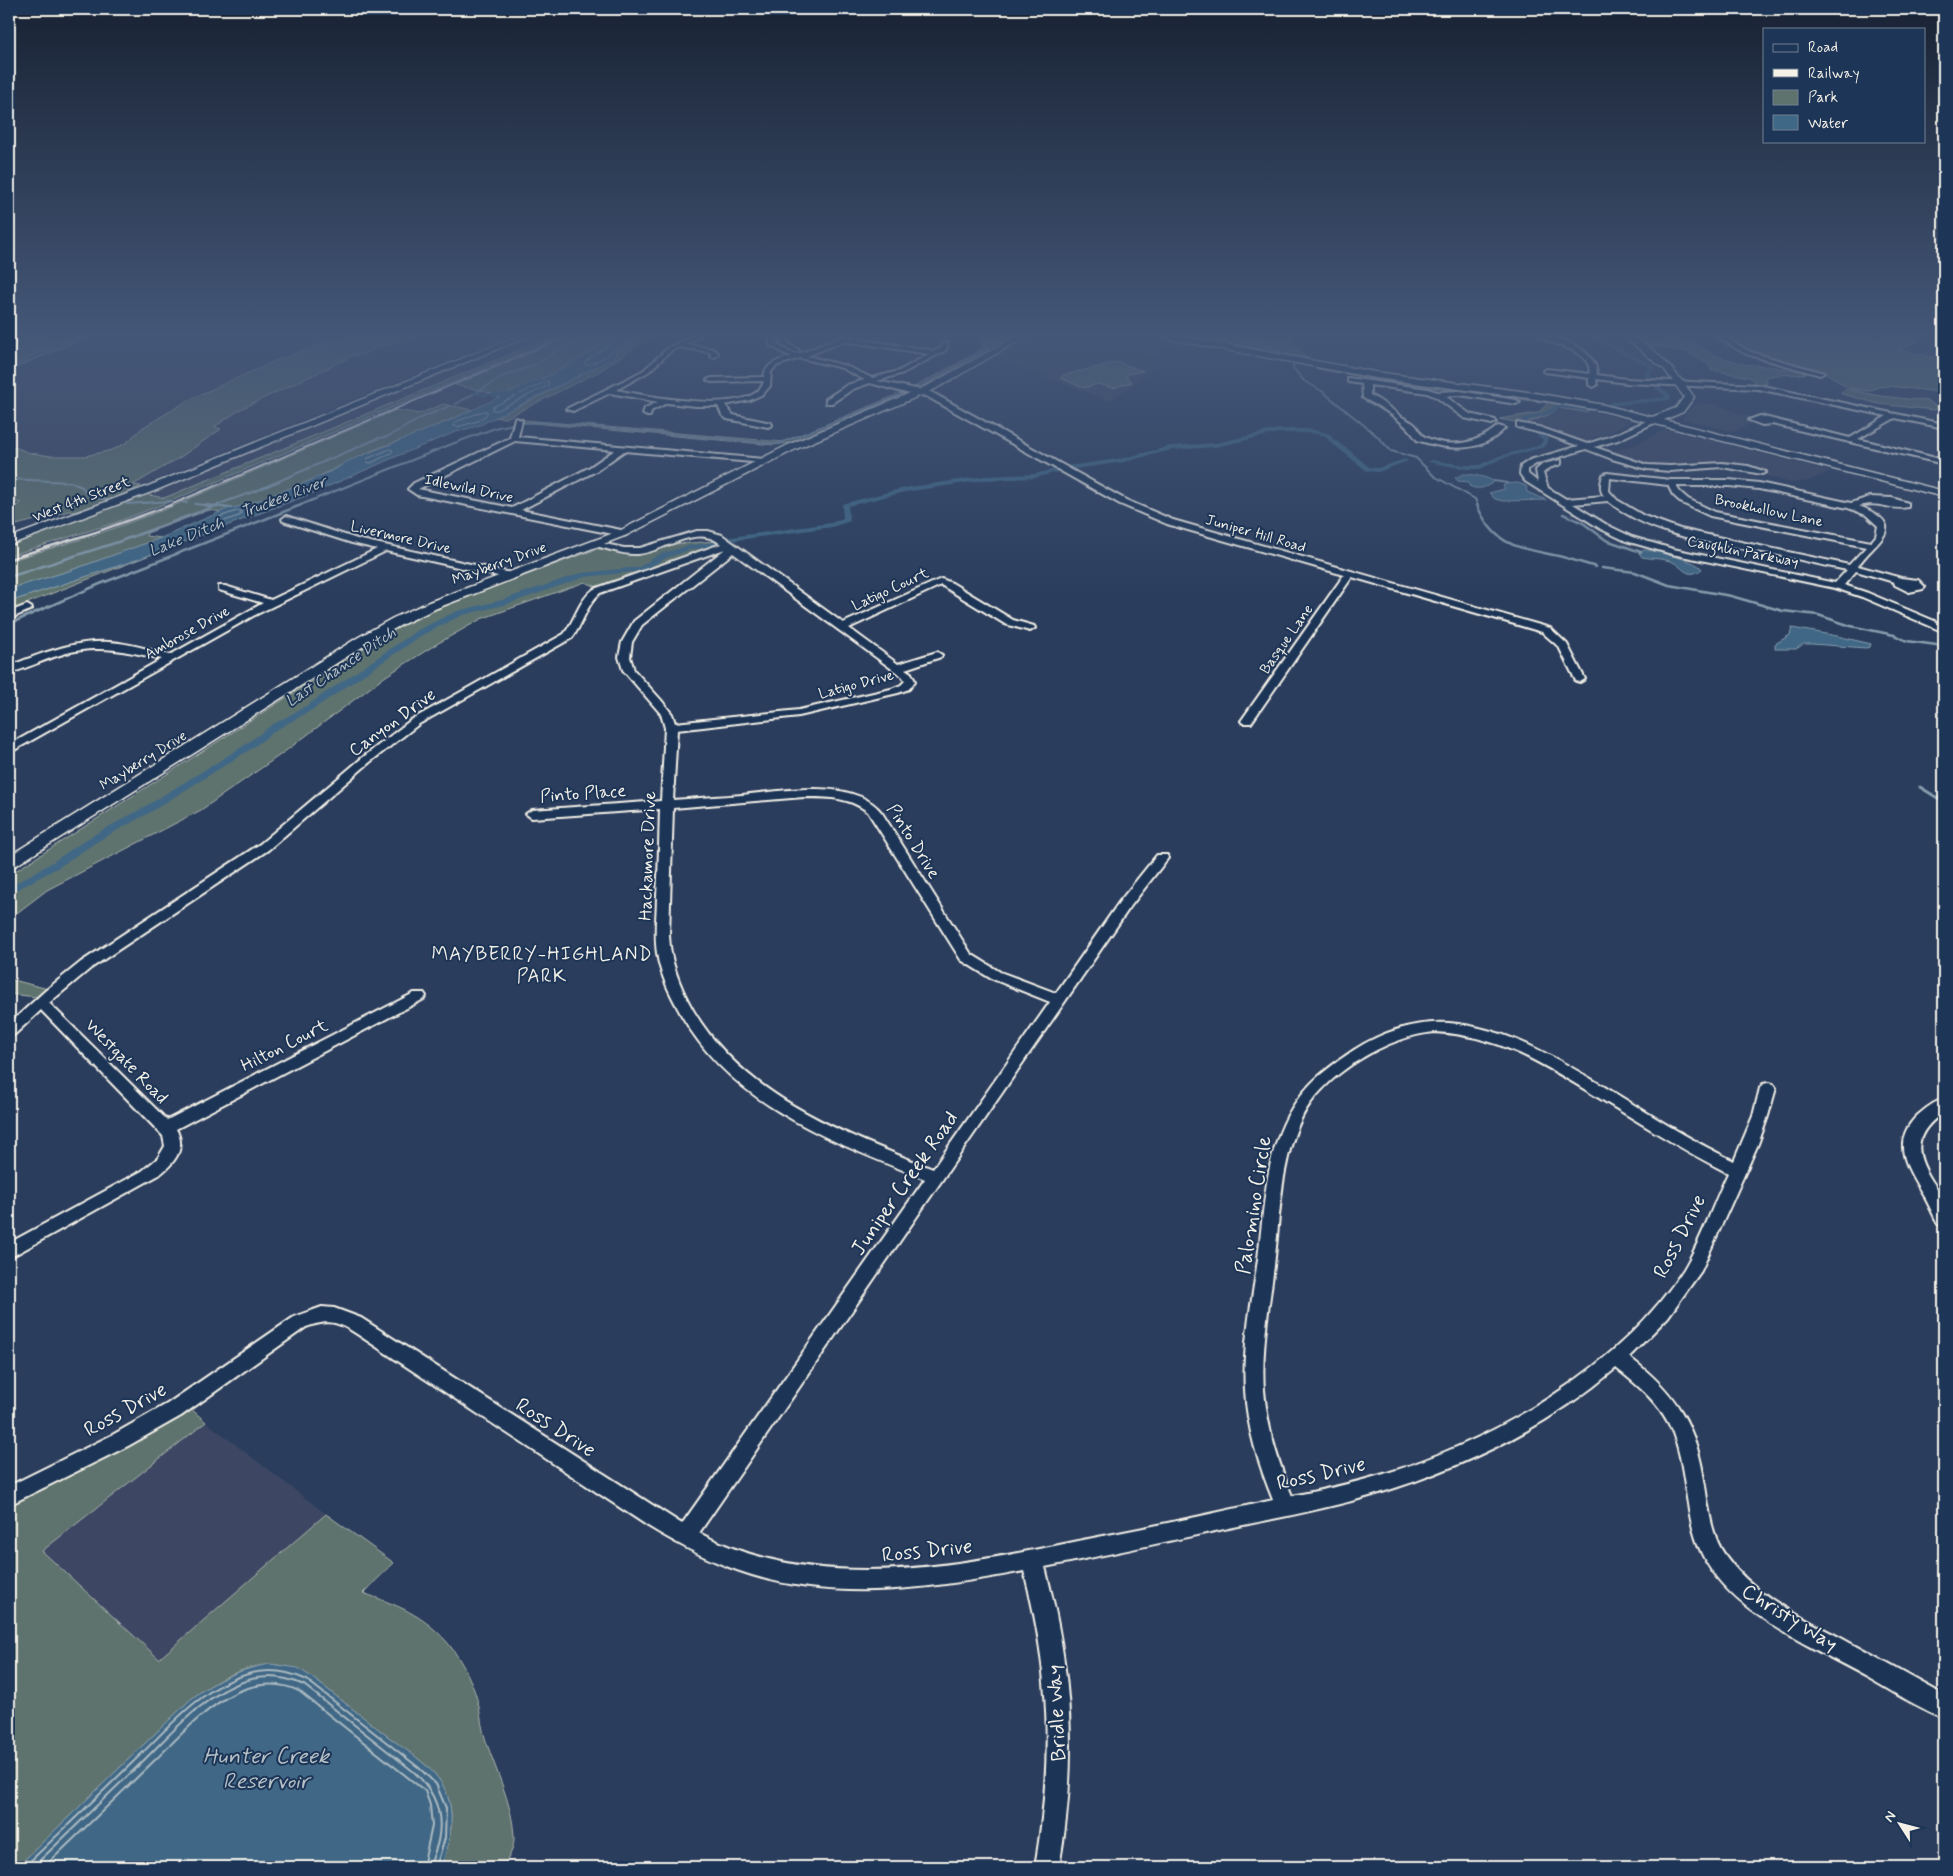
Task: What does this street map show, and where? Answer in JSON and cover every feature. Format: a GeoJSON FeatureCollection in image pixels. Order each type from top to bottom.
{"type":"FeatureCollection","features":[{"type":"Feature","properties":{"kind":"main road","name":"West 4th Street"},"geometry":{"type":"LineString","coordinates":[[9,542],[150,489],[310,424]]}},
{"type":"Feature","properties":{"kind":"main road","name":"Mayberry Drive"},"geometry":{"type":"LineString","coordinates":[[9,863],[379,631],[433,605],[599,544],[764,461],[849,424]]}},
{"type":"Feature","properties":{"kind":"main road"},"geometry":{"type":"LineString","coordinates":[[1673,424],[1944,493]]}},
{"type":"Feature","properties":{"kind":"street"},"geometry":{"type":"LineString","coordinates":[[517,424],[514,438],[764,461]]}},
{"type":"Feature","properties":{"kind":"street"},"geometry":{"type":"LineString","coordinates":[[762,424],[768,425]]}},
{"type":"Feature","properties":{"kind":"street","name":"Juniper Hill Road"},"geometry":{"type":"LineString","coordinates":[[981,424],[1123,502],[1145,512],[1200,532],[1546,630],[1564,645],[1580,679]]}},
{"type":"Feature","properties":{"kind":"street"},"geometry":{"type":"LineString","coordinates":[[1408,424],[1426,441],[1450,446],[1463,446],[1491,438],[1501,428]]}},
{"type":"Feature","properties":{"kind":"street"},"geometry":{"type":"LineString","coordinates":[[1492,424],[1501,428],[1520,425]]}},
{"type":"Feature","properties":{"kind":"street"},"geometry":{"type":"LineString","coordinates":[[1516,424],[1543,430],[1636,464],[1654,468],[1675,469],[1720,465],[1762,472]]}},
{"type":"Feature","properties":{"kind":"street","name":"Caughlin Parkway"},"geometry":{"type":"LineString","coordinates":[[1644,424],[1615,438],[1538,460],[1526,466],[1523,471],[1525,477],[1610,530],[1646,544],[1837,586],[1865,595],[1944,629]]}},
{"type":"Feature","properties":{"kind":"street"},"geometry":{"type":"LineString","coordinates":[[1640,436],[1659,424]]}},
{"type":"Feature","properties":{"kind":"street"},"geometry":{"type":"LineString","coordinates":[[1777,424],[1944,462]]}},
{"type":"Feature","properties":{"kind":"street"},"geometry":{"type":"LineString","coordinates":[[1852,440],[1879,424]]}},
{"type":"Feature","properties":{"kind":"street"},"geometry":{"type":"LineString","coordinates":[[1931,424],[1944,426]]}},
{"type":"Feature","properties":{"kind":"street","name":"Idlewild Drive"},"geometry":{"type":"LineString","coordinates":[[514,438],[417,484],[412,489],[417,492],[623,533]]}},
{"type":"Feature","properties":{"kind":"street"},"geometry":{"type":"LineString","coordinates":[[1544,488],[1538,474],[1543,468],[1629,442]]}},
{"type":"Feature","properties":{"kind":"street"},"geometry":{"type":"LineString","coordinates":[[514,511],[593,469],[623,448]]}},
{"type":"Feature","properties":{"kind":"street"},"geometry":{"type":"LineString","coordinates":[[1837,586],[1850,574],[1853,568],[1856,561],[1882,532],[1882,525],[1869,513],[1852,506],[1748,484],[1671,483],[1606,475],[1605,489],[1610,498],[1640,518],[1671,531],[1853,568],[1900,581]]}},
{"type":"Feature","properties":{"kind":"street","name":"Brookhollow Lane"},"geometry":{"type":"LineString","coordinates":[[1671,483],[1676,493],[1685,501],[1713,514],[1872,545]]}},
{"type":"Feature","properties":{"kind":"street"},"geometry":{"type":"LineString","coordinates":[[1566,502],[1610,498]]}},
{"type":"Feature","properties":{"kind":"street"},"geometry":{"type":"LineString","coordinates":[[1852,506],[1870,500],[1887,502]]}},
{"type":"Feature","properties":{"kind":"street","name":"Livermore Drive"},"geometry":{"type":"LineString","coordinates":[[286,518],[340,537],[511,576]]}},
{"type":"Feature","properties":{"kind":"street"},"geometry":{"type":"LineString","coordinates":[[599,544],[627,551],[638,551],[681,537],[699,534],[713,535],[728,545],[730,551],[638,623],[628,642],[626,657],[630,673],[638,685],[662,708],[671,727]]}},
{"type":"Feature","properties":{"kind":"street","name":"Latigo Drive"},"geometry":{"type":"LineString","coordinates":[[671,727],[776,717],[823,709],[894,691],[908,684],[909,678],[728,545]]}},
{"type":"Feature","properties":{"kind":"street","name":"Canyon Drive"},"geometry":{"type":"LineString","coordinates":[[9,1032],[65,981],[104,953],[236,868],[264,847],[366,760],[415,722],[568,636],[576,624],[582,606],[592,593],[607,586],[728,545]]}},
{"type":"Feature","properties":{"kind":"street","name":"Ambrose Drive"},"geometry":{"type":"LineString","coordinates":[[9,750],[272,603],[385,548]]}},
{"type":"Feature","properties":{"kind":"street","name":"Basque Lane"},"geometry":{"type":"LineString","coordinates":[[1247,721],[1350,574]]}},
{"type":"Feature","properties":{"kind":"street","name":"Latigo Court"},"geometry":{"type":"LineString","coordinates":[[841,628],[942,582],[949,584],[1009,622],[1030,628]]}},
{"type":"Feature","properties":{"kind":"street"},"geometry":{"type":"LineString","coordinates":[[222,588],[272,603]]}},
{"type":"Feature","properties":{"kind":"street"},"geometry":{"type":"LineString","coordinates":[[9,616],[27,608]]}},
{"type":"Feature","properties":{"kind":"street"},"geometry":{"type":"LineString","coordinates":[[9,670],[63,651],[92,645],[119,646],[171,658]]}},
{"type":"Feature","properties":{"kind":"street"},"geometry":{"type":"LineString","coordinates":[[896,668],[937,655]]}},
{"type":"Feature","properties":{"kind":"street","name":"Hackamore Drive"},"geometry":{"type":"LineString","coordinates":[[671,727],[664,857],[663,947],[674,986],[696,1027],[733,1072],[751,1087],[776,1103],[866,1149],[936,1177]]}},
{"type":"Feature","properties":{"kind":"street","name":"Pinto Drive"},"geometry":{"type":"LineString","coordinates":[[667,805],[810,794],[846,796],[863,802],[876,813],[946,928],[966,957],[995,975],[1059,1000]]}},
{"type":"Feature","properties":{"kind":"street","name":"Pinto Place"},"geometry":{"type":"LineString","coordinates":[[532,814],[667,805]]}},
{"type":"Feature","properties":{"kind":"street","name":"Juniper Creek Road"},"geometry":{"type":"LineString","coordinates":[[685,1536],[1125,904],[1162,858]]}},
{"type":"Feature","properties":{"kind":"street","name":"Hilton Court"},"geometry":{"type":"LineString","coordinates":[[165,1128],[420,996]]}},
{"type":"Feature","properties":{"kind":"street","name":"Westgate Road"},"geometry":{"type":"LineString","coordinates":[[9,1250],[135,1183],[158,1167],[172,1153],[173,1138],[165,1128],[46,1007],[39,1004]]}},
{"type":"Feature","properties":{"kind":"street","name":"Palomino Circle"},"geometry":{"type":"LineString","coordinates":[[1286,1506],[1266,1457],[1258,1423],[1254,1390],[1257,1338],[1277,1177],[1284,1140],[1294,1117],[1316,1089],[1349,1061],[1378,1042],[1409,1030],[1448,1028],[1494,1035],[1531,1050],[1686,1144],[1737,1170]]}},
{"type":"Feature","properties":{"kind":"street","name":"Ross Drive"},"geometry":{"type":"LineString","coordinates":[[9,1496],[128,1436],[174,1410],[300,1322],[322,1314],[345,1318],[372,1334],[600,1484],[685,1536],[745,1563],[777,1572],[847,1580],[914,1578],[1032,1560],[1286,1506],[1384,1483],[1422,1470],[1464,1451],[1550,1406],[1583,1385],[1617,1359],[1666,1307],[1692,1271],[1763,1108],[1768,1088]]}},
{"type":"Feature","properties":{"kind":"street"},"geometry":{"type":"LineString","coordinates":[[1944,1104],[1917,1126],[1913,1134],[1910,1152],[1912,1162],[1935,1199],[1944,1219]]}},
{"type":"Feature","properties":{"kind":"street","name":"Christy Way"},"geometry":{"type":"LineString","coordinates":[[1617,1359],[1666,1400],[1676,1416],[1689,1448],[1702,1529],[1709,1547],[1728,1576],[1757,1601],[1776,1614],[1944,1707]]}},
{"type":"Feature","properties":{"kind":"street","name":"Bridle Way"},"geometry":{"type":"LineString","coordinates":[[1032,1560],[1053,1653],[1058,1698],[1060,1751],[1058,1793],[1047,1867]]}},
{"type":"Feature","properties":{"kind":"shaded area"},"geometry":{"type":"Polygon","coordinates":[[[9,424],[149,424],[126,443],[112,450],[85,456],[51,456],[30,453],[9,445],[9,424]]]}},
{"type":"Feature","properties":{"kind":"shaded area"},"geometry":{"type":"Polygon","coordinates":[[[218,424],[295,424],[141,486],[132,485],[158,471],[220,429],[213,427],[218,424]]]}},
{"type":"Feature","properties":{"kind":"shaded area"},"geometry":{"type":"Polygon","coordinates":[[[317,424],[343,424],[164,498],[144,494],[317,424]]]}},
{"type":"Feature","properties":{"kind":"shaded area"},"geometry":{"type":"Polygon","coordinates":[[[1525,424],[1627,424],[1611,432],[1580,442],[1525,424]]]}},
{"type":"Feature","properties":{"kind":"shaded area"},"geometry":{"type":"Polygon","coordinates":[[[1701,424],[1750,424],[1735,432],[1701,424]]]}},
{"type":"Feature","properties":{"kind":"shaded area"},"geometry":{"type":"Polygon","coordinates":[[[1664,430],[1830,471],[1808,481],[1791,483],[1760,474],[1763,470],[1740,465],[1705,462],[1661,466],[1640,462],[1612,451],[1634,445],[1664,430]]]}},
{"type":"Feature","properties":{"kind":"shaded area"},"geometry":{"type":"Polygon","coordinates":[[[206,1422],[326,1514],[159,1659],[42,1551],[206,1422]]]}},
{"type":"Feature","properties":{"kind":"green space"},"geometry":{"type":"Polygon","coordinates":[[[149,424],[219,424],[214,427],[221,429],[179,458],[133,485],[141,486],[110,500],[73,512],[69,511],[9,527],[9,510],[21,503],[9,501],[9,445],[30,453],[51,456],[85,456],[112,450],[126,443],[149,424]]]}},
{"type":"Feature","properties":{"kind":"green space"},"geometry":{"type":"Polygon","coordinates":[[[343,424],[354,424],[169,502],[114,523],[9,556],[9,544],[144,494],[164,498],[343,424]]]}},
{"type":"Feature","properties":{"kind":"green space"},"geometry":{"type":"Polygon","coordinates":[[[365,424],[441,424],[373,450],[307,482],[246,505],[221,512],[210,510],[203,512],[147,533],[146,536],[161,538],[69,571],[9,589],[9,561],[98,534],[166,509],[365,424]]]}},
{"type":"Feature","properties":{"kind":"green space"},"geometry":{"type":"Polygon","coordinates":[[[539,424],[566,424],[784,442],[828,424],[836,424],[789,443],[773,445],[539,424]]]}},
{"type":"Feature","properties":{"kind":"green space"},"geometry":{"type":"Polygon","coordinates":[[[206,533],[30,602],[9,614],[9,602],[139,559],[206,533]]]}},
{"type":"Feature","properties":{"kind":"green space"},"geometry":{"type":"Polygon","coordinates":[[[720,542],[719,545],[597,587],[585,582],[481,619],[386,676],[283,753],[201,810],[47,890],[9,919],[9,875],[389,632],[453,602],[597,549],[650,551],[675,544],[720,542]]]}},
{"type":"Feature","properties":{"kind":"green space"},"geometry":{"type":"Polygon","coordinates":[[[9,979],[48,989],[37,997],[9,994],[9,979]]]}},
{"type":"Feature","properties":{"kind":"green space"},"geometry":{"type":"Polygon","coordinates":[[[190,1408],[206,1422],[42,1551],[159,1659],[326,1514],[394,1563],[363,1593],[398,1606],[428,1624],[447,1642],[467,1673],[477,1698],[485,1737],[507,1799],[513,1823],[514,1844],[503,1867],[441,1867],[451,1830],[451,1811],[446,1792],[428,1767],[310,1676],[295,1669],[279,1665],[264,1665],[248,1668],[233,1674],[218,1681],[191,1699],[17,1867],[9,1867],[9,1506],[146,1434],[190,1408]]]}},
{"type":"Feature","properties":{"kind":"water","name":"Truckee River"},"geometry":{"type":"Polygon","coordinates":[[[443,424],[483,424],[453,433],[313,493],[139,559],[9,602],[9,589],[69,571],[161,538],[227,509],[246,505],[307,482],[336,469],[346,462],[443,424]]]}},
{"type":"Feature","properties":{"kind":"water"},"geometry":{"type":"Polygon","coordinates":[[[1463,474],[1484,477],[1494,482],[1482,488],[1476,488],[1469,486],[1469,482],[1458,481],[1455,478],[1463,474]]]}},
{"type":"Feature","properties":{"kind":"water"},"geometry":{"type":"Polygon","coordinates":[[[1518,483],[1526,486],[1527,492],[1546,500],[1503,501],[1495,499],[1489,493],[1505,489],[1503,486],[1505,484],[1518,483]]]}},
{"type":"Feature","properties":{"kind":"water"},"geometry":{"type":"Polygon","coordinates":[[[1644,550],[1685,559],[1702,569],[1697,572],[1688,573],[1670,561],[1642,557],[1639,553],[1644,550]]]}},
{"type":"Feature","properties":{"kind":"water"},"geometry":{"type":"Polygon","coordinates":[[[1792,628],[1871,644],[1870,647],[1866,648],[1804,644],[1796,649],[1775,649],[1775,644],[1790,635],[1792,628]]]}},
{"type":"Feature","properties":{"kind":"water","name":"Hunter Creek Reservoir"},"geometry":{"type":"Polygon","coordinates":[[[270,1664],[298,1668],[310,1676],[420,1760],[435,1775],[446,1792],[451,1811],[451,1830],[441,1867],[17,1867],[191,1699],[229,1676],[270,1664]]]}},
{"type":"Feature","properties":{"kind":"waterway","name":"Truckee River"},"geometry":{"type":"LineString","coordinates":[[214,506],[258,490],[379,438],[387,437],[411,424]]}},
{"type":"Feature","properties":{"kind":"waterway","name":"Lake Ditch"},"geometry":{"type":"LineString","coordinates":[[298,506],[452,444],[498,427],[514,424]]}},
{"type":"Feature","properties":{"kind":"waterway","name":"Lake Ditch"},"geometry":{"type":"LineString","coordinates":[[558,424],[778,444],[829,424]]}},
{"type":"Feature","properties":{"kind":"waterway"},"geometry":{"type":"LineString","coordinates":[[1362,424],[1391,451],[1416,458],[1434,476],[1475,499],[1478,506]]}},
{"type":"Feature","properties":{"kind":"waterway","name":"Last Chance Ditch"},"geometry":{"type":"LineString","coordinates":[[1068,468],[1124,460],[1171,448],[1216,445],[1278,431],[1311,431],[1328,435],[1331,440],[1367,469],[1378,470],[1405,461]]}},
{"type":"Feature","properties":{"kind":"waterway","name":"Last Chance Ditch"},"geometry":{"type":"LineString","coordinates":[[1431,462],[1465,467],[1480,467],[1501,457],[1543,446],[1546,440],[1535,431]]}},
{"type":"Feature","properties":{"kind":"waterway","name":"Last Chance Ditch"},"geometry":{"type":"LineString","coordinates":[[731,539],[832,525],[847,519],[844,505],[904,490],[985,478],[1035,476],[1059,470]]}},
{"type":"Feature","properties":{"kind":"waterway"},"geometry":{"type":"LineString","coordinates":[[9,479],[70,482],[82,487],[88,495],[109,501]]}},
{"type":"Feature","properties":{"kind":"waterway"},"geometry":{"type":"LineString","coordinates":[[1494,481],[1507,483]]}},
{"type":"Feature","properties":{"kind":"waterway"},"geometry":{"type":"LineString","coordinates":[[127,504],[172,501]]}},
{"type":"Feature","properties":{"kind":"waterway"},"geometry":{"type":"LineString","coordinates":[[182,502],[187,503]]}},
{"type":"Feature","properties":{"kind":"waterway"},"geometry":{"type":"LineString","coordinates":[[195,504],[214,506]]}},
{"type":"Feature","properties":{"kind":"waterway"},"geometry":{"type":"LineString","coordinates":[[204,505],[215,506]]}},
{"type":"Feature","properties":{"kind":"waterway","name":"Lake Ditch"},"geometry":{"type":"LineString","coordinates":[[9,624],[100,584],[301,505]]}},
{"type":"Feature","properties":{"kind":"waterway"},"geometry":{"type":"LineString","coordinates":[[1477,505],[1485,520],[1503,540],[1525,549],[1596,567]]}},
{"type":"Feature","properties":{"kind":"waterway"},"geometry":{"type":"LineString","coordinates":[[9,577],[118,542],[215,506]]}},
{"type":"Feature","properties":{"kind":"waterway"},"geometry":{"type":"LineString","coordinates":[[215,506],[231,508]]}},
{"type":"Feature","properties":{"kind":"waterway"},"geometry":{"type":"LineString","coordinates":[[1563,514],[1583,523],[1606,540],[1641,552]]}},
{"type":"Feature","properties":{"kind":"waterway","name":"Last Chance Ditch"},"geometry":{"type":"LineString","coordinates":[[9,891],[55,865],[94,839],[145,811],[248,747],[273,728],[309,708],[421,632],[445,620],[460,613],[505,602],[584,575],[642,569],[663,556],[688,548],[719,543]]}},
{"type":"Feature","properties":{"kind":"waterway"},"geometry":{"type":"LineString","coordinates":[[1602,568],[1635,572],[1669,585],[1731,596],[1783,611],[1818,615],[1851,626],[1894,635],[1907,641],[1944,646]]}},
{"type":"Feature","properties":{"kind":"waterway"},"geometry":{"type":"LineString","coordinates":[[1920,787],[1944,802]]}},
{"type":"Feature","properties":{"kind":"railway"},"geometry":{"type":"LineString","coordinates":[[168,506],[361,424]]}},
{"type":"Feature","properties":{"kind":"railway"},"geometry":{"type":"LineString","coordinates":[[9,559],[96,532],[171,505]]}},
{"type":"Feature","properties":{"kind":"district","name":"MAYBERRY-HIGHLAND PARK"},"geometry":{"type":"Point","coordinates":[542,964]}}]}
